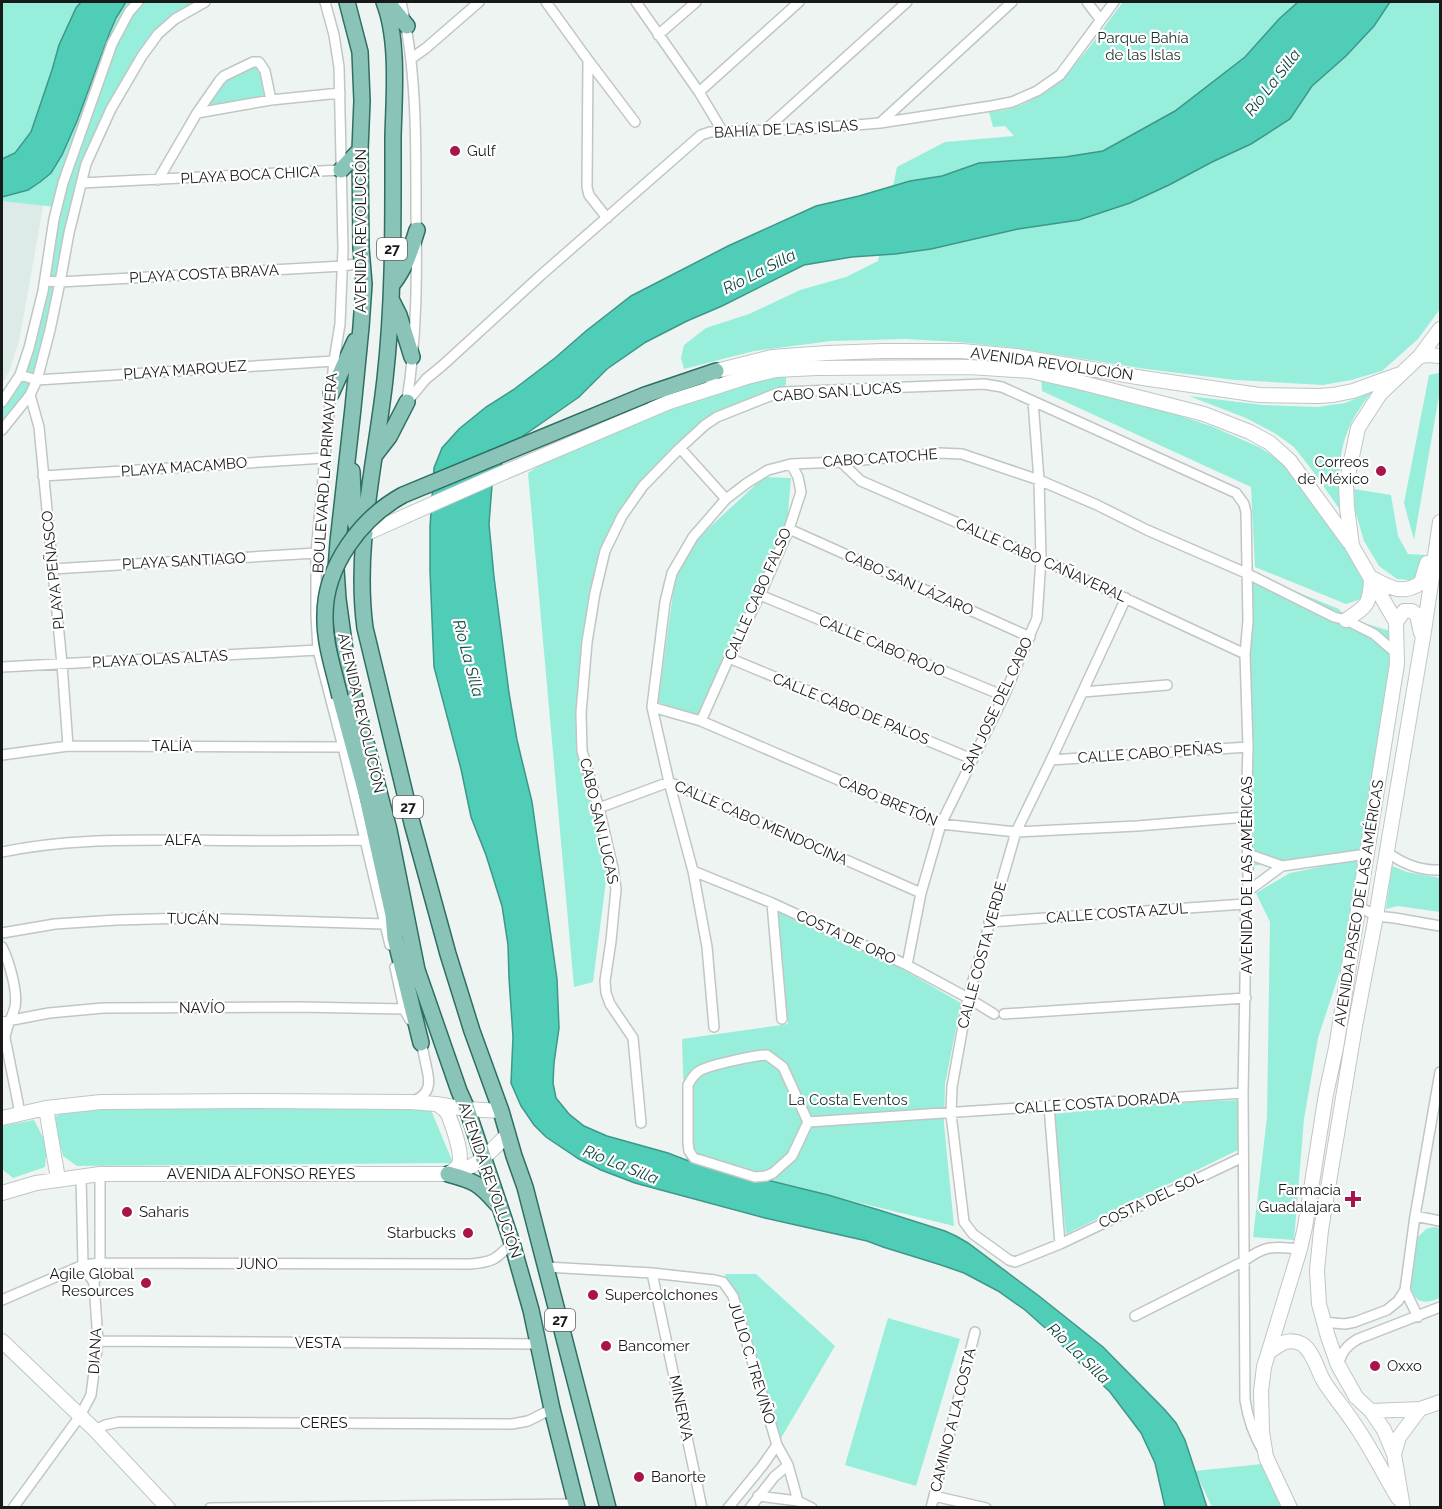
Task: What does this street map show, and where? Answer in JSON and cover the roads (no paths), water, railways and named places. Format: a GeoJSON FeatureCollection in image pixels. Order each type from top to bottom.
{"type":"FeatureCollection","features":[{"type":"Feature","properties":{"kind":"main road","name":"AVENIDA REVOLUCIÓN"},"geometry":{"type":"LineString","coordinates":[[347,2],[360,52],[364,284],[336,569],[347,665],[388,830],[417,970],[503,1212],[531,1310],[552,1409],[577,1506]]}},
{"type":"Feature","properties":{"kind":"main road","name":"AVENIDA REVOLUCIÓN"},"geometry":{"type":"LineString","coordinates":[[386,2],[391,29],[393,74],[391,292],[386,369],[361,573],[365,628],[412,823],[448,954],[525,1187],[608,1508]]}},
{"type":"Feature","properties":{"kind":"main road"},"geometry":{"type":"LineString","coordinates":[[386,2],[407,26]]}},
{"type":"Feature","properties":{"kind":"main road"},"geometry":{"type":"LineString","coordinates":[[341,170],[360,150]]}},
{"type":"Feature","properties":{"kind":"main road"},"geometry":{"type":"LineString","coordinates":[[412,357],[391,292],[406,264],[417,230]]}},
{"type":"Feature","properties":{"kind":"main road"},"geometry":{"type":"LineString","coordinates":[[331,394],[361,327]]}},
{"type":"Feature","properties":{"kind":"main road","name":"AVENIDA PASEO DE LAS AMÉRICAS"},"geometry":{"type":"LineString","coordinates":[[1290,1508],[1266,1456],[1262,1431],[1261,1390],[1264,1367],[1300,1249],[1336,1048],[1395,679],[1396,622],[1352,546],[1346,485],[1358,428],[1380,394],[1420,356],[1440,329]]}},
{"type":"Feature","properties":{"kind":"main road","name":"AVENIDA REVOLUCIÓN"},"geometry":{"type":"LineString","coordinates":[[669,402],[716,371],[772,357],[882,351],[962,351],[1016,356],[1143,378],[1249,393],[1319,396],[1353,391],[1404,373]]}},
{"type":"Feature","properties":{"kind":"main road"},"geometry":{"type":"LineString","coordinates":[[1420,356],[1428,354],[1440,356]]}},
{"type":"Feature","properties":{"kind":"main road","name":"AVENIDA REVOLUCIÓN"},"geometry":{"type":"LineString","coordinates":[[365,534],[669,402],[776,370],[969,367],[1031,371],[1103,387],[1204,414],[1250,432],[1270,443],[1290,461],[1352,546]]}},
{"type":"Feature","properties":{"kind":"main road"},"geometry":{"type":"LineString","coordinates":[[421,1043],[389,919],[366,793],[328,647],[327,593],[336,566],[368,521],[403,495],[645,395],[716,371]]}},
{"type":"Feature","properties":{"kind":"main road"},"geometry":{"type":"LineString","coordinates":[[375,455],[389,437],[407,402]]}},
{"type":"Feature","properties":{"kind":"main road"},"geometry":{"type":"LineString","coordinates":[[347,458],[353,473],[354,520],[358,530],[365,534]]}},
{"type":"Feature","properties":{"kind":"main road"},"geometry":{"type":"LineString","coordinates":[[372,498],[383,505],[413,513]]}},
{"type":"Feature","properties":{"kind":"main road"},"geometry":{"type":"LineString","coordinates":[[1371,576],[1388,587],[1401,590],[1413,588],[1421,583],[1432,542],[1440,524]]}},
{"type":"Feature","properties":{"kind":"main road","name":"AVENIDA PASEO DE LAS AMÉRICAS"},"geometry":{"type":"LineString","coordinates":[[1403,1506],[1394,1454],[1384,1430],[1371,1411],[1356,1396],[1338,1365],[1318,1304],[1317,1270],[1321,1230],[1387,852],[1440,524]]}},
{"type":"Feature","properties":{"kind":"main road"},"geometry":{"type":"LineString","coordinates":[[1346,620],[1366,605],[1370,597],[1371,576]]}},
{"type":"Feature","properties":{"kind":"main road"},"geometry":{"type":"LineString","coordinates":[[1396,622],[1404,611],[1415,612],[1423,637]]}},
{"type":"Feature","properties":{"kind":"main road"},"geometry":{"type":"LineString","coordinates":[[389,919],[409,962],[417,970]]}},
{"type":"Feature","properties":{"kind":"main road"},"geometry":{"type":"LineString","coordinates":[[2,1115],[88,1103],[118,1102],[411,1102],[501,1111]]}},
{"type":"Feature","properties":{"kind":"main road"},"geometry":{"type":"LineString","coordinates":[[436,1104],[448,1114],[459,1153],[459,1164],[448,1174]]}},
{"type":"Feature","properties":{"kind":"main road"},"geometry":{"type":"LineString","coordinates":[[46,1108],[58,1179]]}},
{"type":"Feature","properties":{"kind":"main road","name":"AVENIDA ALFONSO REYES"},"geometry":{"type":"LineString","coordinates":[[2,1193],[36,1183],[100,1174],[448,1174],[474,1166],[508,1134]]}},
{"type":"Feature","properties":{"kind":"main road"},"geometry":{"type":"LineString","coordinates":[[448,1174],[480,1185],[503,1212]]}},
{"type":"Feature","properties":{"kind":"main road"},"geometry":{"type":"LineString","coordinates":[[1269,1352],[1287,1340],[1304,1345],[1341,1407],[1353,1421],[1403,1506]]}},
{"type":"Feature","properties":{"kind":"main road"},"geometry":{"type":"LineString","coordinates":[[2,1341],[95,1430],[168,1508]]}},
{"type":"Feature","properties":{"kind":"main road"},"geometry":{"type":"LineString","coordinates":[[1316,1367],[1339,1389],[1356,1396]]}},
{"type":"Feature","properties":{"kind":"main road"},"geometry":{"type":"LineString","coordinates":[[1371,1411],[1420,1409],[1440,1402]]}},
{"type":"Feature","properties":{"kind":"main road"},"geometry":{"type":"LineString","coordinates":[[1394,1454],[1399,1437],[1420,1409]]}},
{"type":"Feature","properties":{"kind":"street"},"geometry":{"type":"LineString","coordinates":[[2,402],[20,375],[38,315],[54,219],[63,183],[112,44],[129,12],[138,2]]}},
{"type":"Feature","properties":{"kind":"street"},"geometry":{"type":"LineString","coordinates":[[2,430],[30,395],[36,380],[86,164],[111,109],[142,56],[158,34],[175,19],[205,2]]}},
{"type":"Feature","properties":{"kind":"street","name":"BOULEVARD LA PRIMAVERA"},"geometry":{"type":"LineString","coordinates":[[325,2],[337,51],[340,93],[343,266],[340,324],[333,361],[316,554],[318,650],[365,840],[389,919],[404,1009],[421,1043],[429,1077],[429,1084],[423,1096],[411,1102]]}},
{"type":"Feature","properties":{"kind":"street"},"geometry":{"type":"LineString","coordinates":[[401,2],[412,58],[417,230],[417,296],[407,402]]}},
{"type":"Feature","properties":{"kind":"street"},"geometry":{"type":"LineString","coordinates":[[412,58],[479,2]]}},
{"type":"Feature","properties":{"kind":"street"},"geometry":{"type":"LineString","coordinates":[[546,2],[635,122]]}},
{"type":"Feature","properties":{"kind":"street"},"geometry":{"type":"LineString","coordinates":[[636,2],[699,92],[723,132]]}},
{"type":"Feature","properties":{"kind":"street"},"geometry":{"type":"LineString","coordinates":[[658,35],[696,2]]}},
{"type":"Feature","properties":{"kind":"street"},"geometry":{"type":"LineString","coordinates":[[699,92],[799,2]]}},
{"type":"Feature","properties":{"kind":"street"},"geometry":{"type":"LineString","coordinates":[[764,131],[907,2]]}},
{"type":"Feature","properties":{"kind":"street"},"geometry":{"type":"LineString","coordinates":[[880,123],[1012,2]]}},
{"type":"Feature","properties":{"kind":"street"},"geometry":{"type":"LineString","coordinates":[[1087,2],[1100,19]]}},
{"type":"Feature","properties":{"kind":"street","name":"BAHÍA DE LAS ISLAS"},"geometry":{"type":"LineString","coordinates":[[407,402],[426,379],[701,135],[710,132],[764,131],[880,123],[1012,102],[1037,91],[1060,75],[1114,2]]}},
{"type":"Feature","properties":{"kind":"street"},"geometry":{"type":"LineString","coordinates":[[588,60],[587,188],[589,195],[607,218]]}},
{"type":"Feature","properties":{"kind":"street","name":"PLAYA BOCA CHICA"},"geometry":{"type":"LineString","coordinates":[[158,180],[197,113],[224,76],[253,62],[259,62],[265,71],[271,100]]}},
{"type":"Feature","properties":{"kind":"street"},"geometry":{"type":"LineString","coordinates":[[197,113],[271,100],[340,93]]}},
{"type":"Feature","properties":{"kind":"street","name":"PLAYA BOCA CHICA"},"geometry":{"type":"LineString","coordinates":[[81,183],[341,170]]}},
{"type":"Feature","properties":{"kind":"street"},"geometry":{"type":"LineString","coordinates":[[343,249],[362,255]]}},
{"type":"Feature","properties":{"kind":"street","name":"PLAYA COSTA BRAVA"},"geometry":{"type":"LineString","coordinates":[[45,281],[343,266],[362,255]]}},
{"type":"Feature","properties":{"kind":"street","name":"PLAYA MARQUEZ"},"geometry":{"type":"LineString","coordinates":[[36,380],[333,361]]}},
{"type":"Feature","properties":{"kind":"street"},"geometry":{"type":"LineString","coordinates":[[20,375],[36,380]]}},
{"type":"Feature","properties":{"kind":"street","name":"CABO SAN LUCAS"},"geometry":{"type":"LineString","coordinates":[[641,1123],[633,1038],[609,1004],[606,993],[605,981],[616,889],[599,808],[582,751],[581,723],[587,642],[594,593],[605,551],[622,516],[643,486],[705,425],[717,417],[782,392],[984,384],[1002,387],[1236,494]]}},
{"type":"Feature","properties":{"kind":"street","name":"PLAYA PEÑASCO"},"geometry":{"type":"LineString","coordinates":[[30,395],[39,428],[68,746]]}},
{"type":"Feature","properties":{"kind":"street","name":"SAN JOSE DEL CABO"},"geometry":{"type":"LineString","coordinates":[[907,965],[921,893],[941,824],[1004,696],[1037,618],[1041,559],[1039,480],[1033,401]]}},
{"type":"Feature","properties":{"kind":"street"},"geometry":{"type":"LineString","coordinates":[[680,448],[726,499]]}},
{"type":"Feature","properties":{"kind":"street","name":"CABO CATOCHE"},"geometry":{"type":"LineString","coordinates":[[714,1027],[707,947],[693,871],[669,782],[652,706],[664,602],[672,573],[693,537],[726,499],[768,470],[791,464],[939,453],[962,454],[1039,480],[1097,505],[1158,535],[1246,573],[1334,617],[1346,620],[1374,634],[1396,652]]}},
{"type":"Feature","properties":{"kind":"street","name":"PLAYA MACAMBO"},"geometry":{"type":"LineString","coordinates":[[43,476],[325,458]]}},
{"type":"Feature","properties":{"kind":"street","name":"CALLE CABO CAÑAVERAL"},"geometry":{"type":"LineString","coordinates":[[841,462],[861,481],[1041,559],[1245,654]]}},
{"type":"Feature","properties":{"kind":"street","name":"CALLE CABO FALSO"},"geometry":{"type":"LineString","coordinates":[[700,721],[789,529],[801,492],[798,477],[791,464]]}},
{"type":"Feature","properties":{"kind":"street","name":"AVENIDA DE LAS AMÉRICAS"},"geometry":{"type":"LineString","coordinates":[[1236,494],[1244,504],[1246,512],[1248,621],[1245,654],[1248,747],[1246,817],[1248,891],[1245,904],[1244,1261]]}},
{"type":"Feature","properties":{"kind":"street","name":"CABO SAN LÁZARO"},"geometry":{"type":"LineString","coordinates":[[789,529],[1030,637]]}},
{"type":"Feature","properties":{"kind":"street","name":"PLAYA SANTIAGO"},"geometry":{"type":"LineString","coordinates":[[52,570],[316,554]]}},
{"type":"Feature","properties":{"kind":"street","name":"CALLE CABO ROJO"},"geometry":{"type":"LineString","coordinates":[[760,595],[1004,696]]}},
{"type":"Feature","properties":{"kind":"street","name":"CALLE COSTA VERDE"},"geometry":{"type":"LineString","coordinates":[[1059,1244],[1015,1262],[973,1234],[968,1228],[964,1222],[951,1113],[952,1087],[968,998],[1016,832],[1126,598]]}},
{"type":"Feature","properties":{"kind":"street","name":"PLAYA OLAS ALTAS"},"geometry":{"type":"LineString","coordinates":[[2,667],[318,650]]}},
{"type":"Feature","properties":{"kind":"street","name":"CALLE CABO DE PALOS"},"geometry":{"type":"LineString","coordinates":[[729,658],[972,759]]}},
{"type":"Feature","properties":{"kind":"street"},"geometry":{"type":"LineString","coordinates":[[1083,692],[1167,685]]}},
{"type":"Feature","properties":{"kind":"street","name":"CABO BRETÓN"},"geometry":{"type":"LineString","coordinates":[[652,706],[700,721],[941,824],[1016,832],[1137,826],[1246,817]]}},
{"type":"Feature","properties":{"kind":"street","name":"TALÍA"},"geometry":{"type":"LineString","coordinates":[[2,755],[68,746],[343,747]]}},
{"type":"Feature","properties":{"kind":"street","name":"CALLE CABO PEÑAS"},"geometry":{"type":"LineString","coordinates":[[1051,760],[1248,747]]}},
{"type":"Feature","properties":{"kind":"street","name":"CALLE CABO MENDOCINA"},"geometry":{"type":"LineString","coordinates":[[599,808],[669,782],[921,893]]}},
{"type":"Feature","properties":{"kind":"street","name":"ALFA"},"geometry":{"type":"LineString","coordinates":[[2,852],[67,843],[136,840],[365,840]]}},
{"type":"Feature","properties":{"kind":"street"},"geometry":{"type":"LineString","coordinates":[[1387,852],[1409,866],[1432,871],[1440,870]]}},
{"type":"Feature","properties":{"kind":"street"},"geometry":{"type":"LineString","coordinates":[[1248,854],[1282,866],[1367,854]]}},
{"type":"Feature","properties":{"kind":"street"},"geometry":{"type":"LineString","coordinates":[[1248,891],[1282,866]]}},
{"type":"Feature","properties":{"kind":"street","name":"COSTA DE ORO"},"geometry":{"type":"LineString","coordinates":[[693,871],[772,903],[907,965],[999,1014],[1246,998]]}},
{"type":"Feature","properties":{"kind":"street"},"geometry":{"type":"LineString","coordinates":[[772,903],[782,1019]]}},
{"type":"Feature","properties":{"kind":"street","name":"CALLE COSTA AZUL"},"geometry":{"type":"LineString","coordinates":[[989,922],[1245,904]]}},
{"type":"Feature","properties":{"kind":"street"},"geometry":{"type":"LineString","coordinates":[[1358,906],[1376,916],[1440,926]]}},
{"type":"Feature","properties":{"kind":"street","name":"TUCÁN"},"geometry":{"type":"LineString","coordinates":[[2,933],[63,923],[127,919],[389,919]]}},
{"type":"Feature","properties":{"kind":"street"},"geometry":{"type":"LineString","coordinates":[[2,947],[8,961],[15,996],[15,1003],[6,1021],[5,1047],[20,1113]]}},
{"type":"Feature","properties":{"kind":"street","name":"NAVÍO"},"geometry":{"type":"LineString","coordinates":[[6,1021],[50,1013],[103,1008],[404,1009]]}},
{"type":"Feature","properties":{"kind":"street"},"geometry":{"type":"LineString","coordinates":[[766,1055],[783,1067],[808,1122],[792,1156],[785,1164],[773,1173],[755,1177],[694,1158],[691,1154],[688,1143],[688,1085],[701,1070],[766,1055]]}},
{"type":"Feature","properties":{"kind":"street"},"geometry":{"type":"LineString","coordinates":[[1323,1322],[1345,1324],[1387,1310],[1398,1301],[1405,1290],[1415,1216],[1440,1072]]}},
{"type":"Feature","properties":{"kind":"street","name":"CALLE COSTA DORADA"},"geometry":{"type":"LineString","coordinates":[[808,1122],[1243,1093]]}},
{"type":"Feature","properties":{"kind":"street"},"geometry":{"type":"LineString","coordinates":[[1049,1106],[1059,1244]]}},
{"type":"Feature","properties":{"kind":"street"},"geometry":{"type":"LineString","coordinates":[[1430,1135],[1440,1137]]}},
{"type":"Feature","properties":{"kind":"street","name":"COSTA DEL SOL"},"geometry":{"type":"LineString","coordinates":[[1059,1244],[1243,1157]]}},
{"type":"Feature","properties":{"kind":"street","name":"DIANA"},"geometry":{"type":"LineString","coordinates":[[13,1508],[80,1416],[91,1395],[98,1341],[94,1283],[100,1263],[100,1174]]}},
{"type":"Feature","properties":{"kind":"street","name":"DIANA"},"geometry":{"type":"LineString","coordinates":[[81,1176],[84,1264],[94,1283]]}},
{"type":"Feature","properties":{"kind":"street"},"geometry":{"type":"LineString","coordinates":[[1415,1216],[1440,1221]]}},
{"type":"Feature","properties":{"kind":"street","name":"JUNO"},"geometry":{"type":"LineString","coordinates":[[2,1300],[84,1264],[470,1264],[497,1259],[512,1243]]}},
{"type":"Feature","properties":{"kind":"street"},"geometry":{"type":"LineString","coordinates":[[1135,1316],[1244,1261],[1257,1251],[1271,1247],[1300,1249]]}},
{"type":"Feature","properties":{"kind":"street"},"geometry":{"type":"LineString","coordinates":[[1244,1261],[1245,1400],[1248,1420],[1266,1456]]}},
{"type":"Feature","properties":{"kind":"street"},"geometry":{"type":"LineString","coordinates":[[546,1267],[652,1273]]}},
{"type":"Feature","properties":{"kind":"street","name":"JULIO C. TREVIÑO"},"geometry":{"type":"LineString","coordinates":[[652,1273],[723,1282],[733,1296],[777,1445],[788,1465],[798,1500]]}},
{"type":"Feature","properties":{"kind":"street","name":"MINERVA"},"geometry":{"type":"LineString","coordinates":[[652,1273],[702,1508]]}},
{"type":"Feature","properties":{"kind":"street"},"geometry":{"type":"LineString","coordinates":[[1405,1290],[1418,1317]]}},
{"type":"Feature","properties":{"kind":"street"},"geometry":{"type":"LineString","coordinates":[[1338,1365],[1342,1353],[1349,1344],[1440,1307]]}},
{"type":"Feature","properties":{"kind":"street","name":"CAMINO A LA COSTA"},"geometry":{"type":"LineString","coordinates":[[931,1508],[975,1332]]}},
{"type":"Feature","properties":{"kind":"street","name":"VESTA"},"geometry":{"type":"LineString","coordinates":[[98,1341],[539,1344]]}},
{"type":"Feature","properties":{"kind":"street","name":"CERES"},"geometry":{"type":"LineString","coordinates":[[95,1430],[119,1422],[512,1424],[528,1421],[552,1409]]}},
{"type":"Feature","properties":{"kind":"street","name":"JULIO C. TREVIÑO"},"geometry":{"type":"LineString","coordinates":[[728,1508],[777,1445]]}},
{"type":"Feature","properties":{"kind":"street"},"geometry":{"type":"LineString","coordinates":[[750,1508],[774,1477],[788,1465]]}},
{"type":"Feature","properties":{"kind":"street"},"geometry":{"type":"LineString","coordinates":[[758,1496],[798,1500],[812,1508]]}},
{"type":"Feature","properties":{"kind":"street"},"geometry":{"type":"LineString","coordinates":[[934,1496],[986,1508]]}},
{"type":"Feature","properties":{"kind":"street"},"geometry":{"type":"LineString","coordinates":[[210,1508],[577,1506]]}},
{"type":"Feature","properties":{"kind":"water"},"geometry":{"type":"Polygon","coordinates":[[[81,2],[126,2],[110,32],[77,121],[51,173],[28,190],[2,197],[2,159],[15,153],[31,132],[59,45],[81,2]]]}},
{"type":"Feature","properties":{"kind":"water","name":"Río La Silla"},"geometry":{"type":"Polygon","coordinates":[[[1298,2],[1390,2],[1374,26],[1346,56],[1312,86],[1290,119],[1251,144],[1130,203],[1079,220],[1018,229],[931,249],[852,257],[804,265],[646,342],[607,369],[579,397],[523,436],[503,461],[492,485],[489,524],[509,693],[517,740],[532,802],[557,979],[559,1028],[553,1083],[556,1098],[569,1114],[584,1126],[607,1136],[686,1160],[879,1210],[945,1231],[968,1243],[1103,1347],[1176,1423],[1185,1440],[1207,1507],[1165,1507],[1155,1463],[1141,1433],[1110,1392],[1053,1335],[1025,1310],[998,1291],[964,1273],[867,1241],[765,1218],[635,1183],[579,1159],[546,1137],[534,1125],[521,1106],[511,1083],[513,1037],[508,945],[502,906],[471,817],[434,667],[430,527],[434,468],[442,448],[459,429],[555,358],[631,296],[728,246],[816,206],[910,181],[942,176],[979,163],[1065,157],[1103,151],[1175,111],[1245,57],[1279,19],[1298,2]]]}},
{"type":"Feature","properties":{"kind":"place","name":"Gulf"},"geometry":{"type":"Point","coordinates":[455,151]}},
{"type":"Feature","properties":{"kind":"place","name":"Correos de México"},"geometry":{"type":"Point","coordinates":[1381,471]}},
{"type":"Feature","properties":{"kind":"place","name":"Farmacia Guadalajara"},"geometry":{"type":"Point","coordinates":[1353,1199]}},
{"type":"Feature","properties":{"kind":"place","name":"Saharis"},"geometry":{"type":"Point","coordinates":[127,1212]}},
{"type":"Feature","properties":{"kind":"place","name":"Starbucks"},"geometry":{"type":"Point","coordinates":[468,1233]}},
{"type":"Feature","properties":{"kind":"place","name":"Agile Global Resources"},"geometry":{"type":"Point","coordinates":[146,1283]}},
{"type":"Feature","properties":{"kind":"place","name":"Supercolchones"},"geometry":{"type":"Point","coordinates":[593,1295]}},
{"type":"Feature","properties":{"kind":"place","name":"Bancomer"},"geometry":{"type":"Point","coordinates":[606,1346]}},
{"type":"Feature","properties":{"kind":"place","name":"Oxxo"},"geometry":{"type":"Point","coordinates":[1375,1366]}},
{"type":"Feature","properties":{"kind":"place","name":"Banorte"},"geometry":{"type":"Point","coordinates":[639,1477]}},
{"type":"Feature","properties":{"kind":"park label","name":"Parque Bahía de las Islas"},"geometry":{"type":"Point","coordinates":[1143,46]}},
{"type":"Feature","properties":{"kind":"park label","name":"La Costa Eventos"},"geometry":{"type":"Point","coordinates":[848,1100]}}]}
